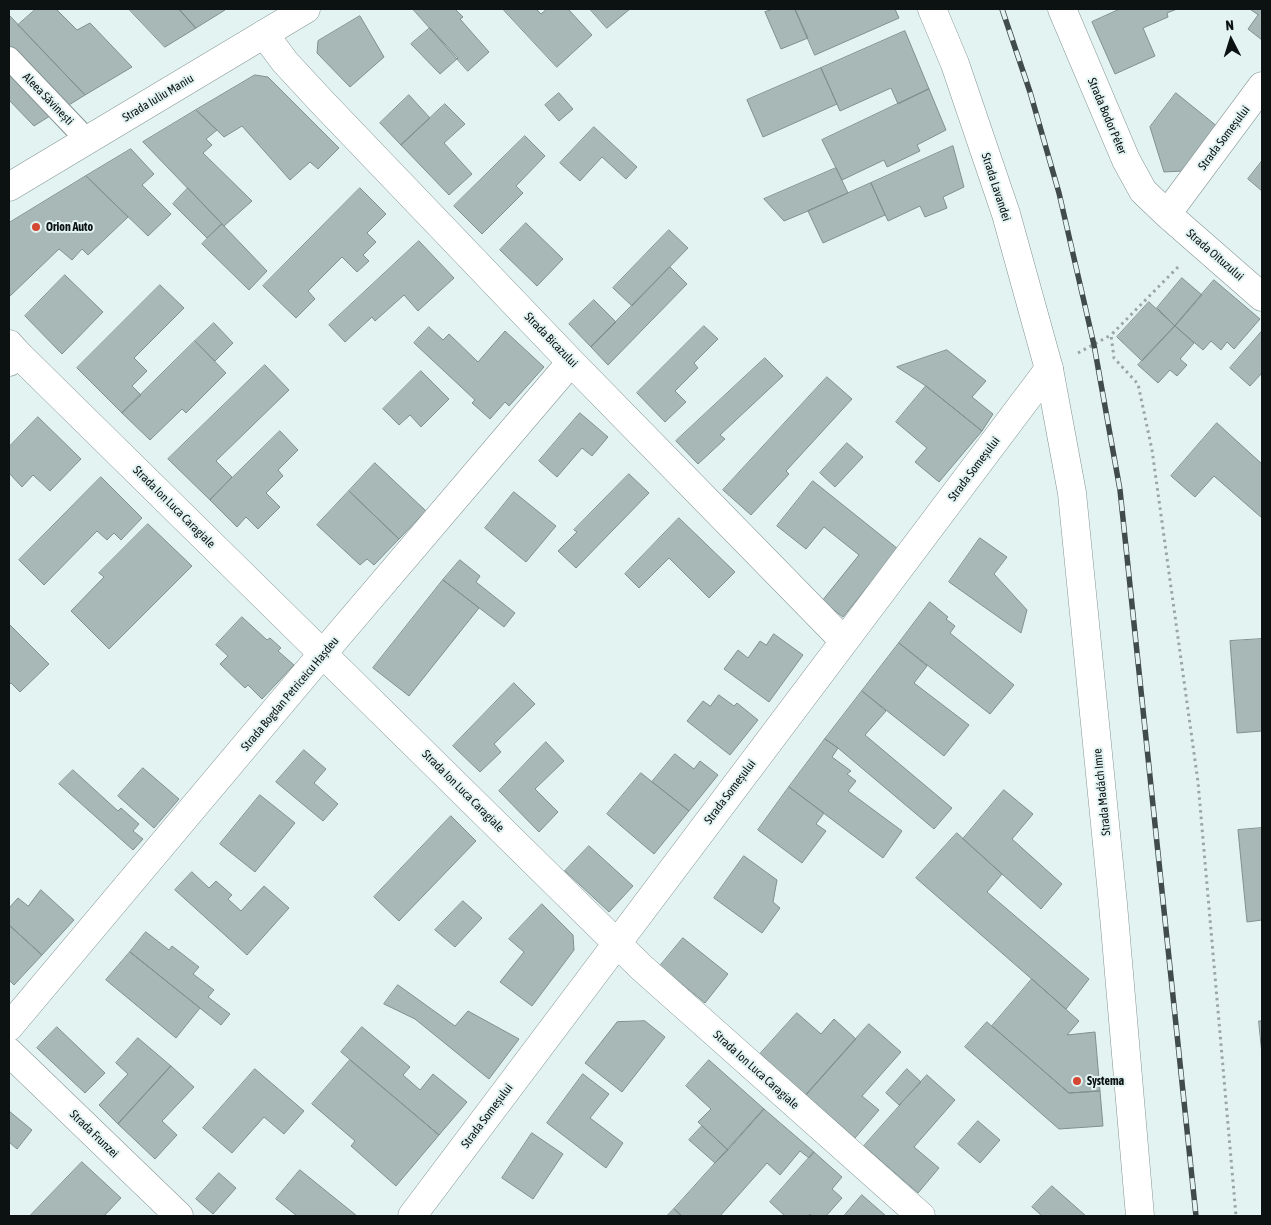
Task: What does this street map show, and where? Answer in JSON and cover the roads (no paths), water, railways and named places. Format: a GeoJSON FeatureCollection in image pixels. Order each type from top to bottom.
{"type":"FeatureCollection","features":[{"type":"Feature","properties":{"kind":"street","name":"Strada Iuliu Maniu"},"geometry":{"type":"LineString","coordinates":[[9,187],[306,9]]}},
{"type":"Feature","properties":{"kind":"street","name":"Strada Lavandei"},"geometry":{"type":"LineString","coordinates":[[932,9],[955,64],[1006,214],[1049,369]]}},
{"type":"Feature","properties":{"kind":"street","name":"Strada Bodor Péter"},"geometry":{"type":"LineString","coordinates":[[1062,9],[1126,160],[1143,191],[1167,214]]}},
{"type":"Feature","properties":{"kind":"street","name":"Strada Bicazului"},"geometry":{"type":"LineString","coordinates":[[264,34],[322,102],[844,641]]}},
{"type":"Feature","properties":{"kind":"street","name":"Strada Someșului"},"geometry":{"type":"LineString","coordinates":[[1167,214],[1262,86]]}},
{"type":"Feature","properties":{"kind":"street","name":"Strada Oituzului"},"geometry":{"type":"LineString","coordinates":[[1167,214],[1262,297]]}},
{"type":"Feature","properties":{"kind":"street","name":"Strada Ion Luca Caragiale"},"geometry":{"type":"LineString","coordinates":[[12,353],[324,654],[641,968],[920,1216]]}},
{"type":"Feature","properties":{"kind":"street","name":"Strada Bogdan Petriceicu Hașdeu"},"geometry":{"type":"LineString","coordinates":[[9,1027],[572,362]]}},
{"type":"Feature","properties":{"kind":"street","name":"Strada Someșului"},"geometry":{"type":"LineString","coordinates":[[412,1216],[1049,369]]}},
{"type":"Feature","properties":{"kind":"street","name":"Strada Madách Imre"},"geometry":{"type":"LineString","coordinates":[[1049,369],[1072,493],[1113,904],[1140,1216]]}},
{"type":"Feature","properties":{"kind":"street","name":"Strada Frunzei"},"geometry":{"type":"LineString","coordinates":[[9,1052],[179,1216]]}},
{"type":"Feature","properties":{"kind":"lane","name":"Aleea Săvinești"},"geometry":{"type":"LineString","coordinates":[[9,58],[87,140]]}},
{"type":"Feature","properties":{"kind":"railway"},"geometry":{"type":"LineString","coordinates":[[1002,9],[1030,92],[1059,193],[1094,345],[1120,490],[1196,1216]]}},
{"type":"Feature","properties":{"kind":"place","name":"Orion Auto"},"geometry":{"type":"Point","coordinates":[36,227]}},
{"type":"Feature","properties":{"kind":"place","name":"Systema"},"geometry":{"type":"Point","coordinates":[1077,1081]}}]}
